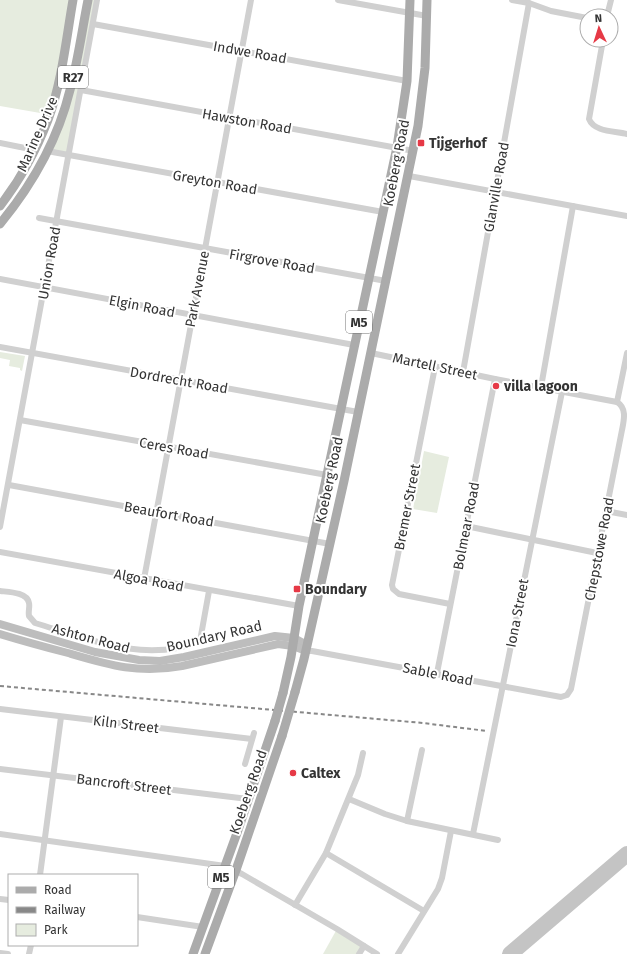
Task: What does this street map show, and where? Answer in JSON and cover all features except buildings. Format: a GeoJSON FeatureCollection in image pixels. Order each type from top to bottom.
{"type":"FeatureCollection","features":[{"type":"Feature","properties":{"kind":"main road","name":"Marine Drive"},"geometry":{"type":"LineString","coordinates":[[0,206],[29,162],[48,119],[57,89],[73,0]]}},
{"type":"Feature","properties":{"kind":"main road","name":"Marine Drive"},"geometry":{"type":"LineString","coordinates":[[0,224],[30,183],[59,124],[70,92],[88,0]]}},
{"type":"Feature","properties":{"kind":"main road","name":"Koeberg Road"},"geometry":{"type":"LineString","coordinates":[[193,954],[271,735],[283,693],[299,606],[397,147],[407,81],[410,0]]}},
{"type":"Feature","properties":{"kind":"main road","name":"Koeberg Road"},"geometry":{"type":"LineString","coordinates":[[205,954],[236,870],[282,736],[309,649],[414,151],[422,94],[428,0]]}},
{"type":"Feature","properties":{"kind":"main road","name":"Boundary Road"},"geometry":{"type":"LineString","coordinates":[[0,624],[96,652],[139,660],[160,661],[184,657],[271,636],[280,636],[293,642]]}},
{"type":"Feature","properties":{"kind":"main road","name":"Boundary Road"},"geometry":{"type":"LineString","coordinates":[[0,634],[110,666],[137,670],[167,669],[271,645],[293,642]]}},
{"type":"Feature","properties":{"kind":"main road"},"geometry":{"type":"LineString","coordinates":[[293,642],[309,649]]}},
{"type":"Feature","properties":{"kind":"street","name":"Union Road"},"geometry":{"type":"LineString","coordinates":[[0,523],[98,0]]}},
{"type":"Feature","properties":{"kind":"street","name":"Park Avenue"},"geometry":{"type":"LineString","coordinates":[[144,579],[251,0]]}},
{"type":"Feature","properties":{"kind":"street"},"geometry":{"type":"LineString","coordinates":[[338,0],[427,16]]}},
{"type":"Feature","properties":{"kind":"street"},"geometry":{"type":"LineString","coordinates":[[512,0],[529,3],[551,11],[579,16]]}},
{"type":"Feature","properties":{"kind":"street","name":"Glanville Road"},"geometry":{"type":"LineString","coordinates":[[463,372],[529,3]]}},
{"type":"Feature","properties":{"kind":"street","name":"Indwe Road"},"geometry":{"type":"LineString","coordinates":[[93,24],[407,81]]}},
{"type":"Feature","properties":{"kind":"street"},"geometry":{"type":"LineString","coordinates":[[602,48],[589,119],[591,123],[599,128],[627,134]]}},
{"type":"Feature","properties":{"kind":"street","name":"Hawston Road"},"geometry":{"type":"LineString","coordinates":[[81,90],[414,151]]}},
{"type":"Feature","properties":{"kind":"street"},"geometry":{"type":"LineString","coordinates":[[0,143],[25,148]]}},
{"type":"Feature","properties":{"kind":"street","name":"Greyton Road"},"geometry":{"type":"LineString","coordinates":[[47,151],[383,212]]}},
{"type":"Feature","properties":{"kind":"street"},"geometry":{"type":"LineString","coordinates":[[409,176],[627,216]]}},
{"type":"Feature","properties":{"kind":"street"},"geometry":{"type":"LineString","coordinates":[[541,386],[573,206]]}},
{"type":"Feature","properties":{"kind":"street","name":"Firgrove Road"},"geometry":{"type":"LineString","coordinates":[[39,218],[386,282]]}},
{"type":"Feature","properties":{"kind":"street","name":"Elgin Road"},"geometry":{"type":"LineString","coordinates":[[0,279],[354,345]]}},
{"type":"Feature","properties":{"kind":"street","name":"Dordrecht Road"},"geometry":{"type":"LineString","coordinates":[[0,347],[340,410],[358,412]]}},
{"type":"Feature","properties":{"kind":"street","name":"Martell Street"},"geometry":{"type":"LineString","coordinates":[[371,353],[434,367],[541,386],[562,392],[618,402]]}},
{"type":"Feature","properties":{"kind":"street"},"geometry":{"type":"LineString","coordinates":[[618,402],[627,353]]}},
{"type":"Feature","properties":{"kind":"street","name":"Bremer Street"},"geometry":{"type":"LineString","coordinates":[[434,367],[392,585],[393,589],[399,594],[450,604]]}},
{"type":"Feature","properties":{"kind":"street","name":"Bolmear Road"},"geometry":{"type":"LineString","coordinates":[[436,673],[495,379]]}},
{"type":"Feature","properties":{"kind":"street","name":"Iona Street"},"geometry":{"type":"LineString","coordinates":[[473,834],[562,392]]}},
{"type":"Feature","properties":{"kind":"street","name":"Chepstowe Road"},"geometry":{"type":"LineString","coordinates":[[564,697],[571,690],[625,413],[622,404],[618,402]]}},
{"type":"Feature","properties":{"kind":"street","name":"Ceres Road"},"geometry":{"type":"LineString","coordinates":[[20,420],[327,475]]}},
{"type":"Feature","properties":{"kind":"street","name":"Beaufort Road"},"geometry":{"type":"LineString","coordinates":[[8,485],[330,544]]}},
{"type":"Feature","properties":{"kind":"street"},"geometry":{"type":"LineString","coordinates":[[606,511],[627,515]]}},
{"type":"Feature","properties":{"kind":"street"},"geometry":{"type":"LineString","coordinates":[[466,526],[597,553]]}},
{"type":"Feature","properties":{"kind":"street","name":"Algoa Road"},"geometry":{"type":"LineString","coordinates":[[0,552],[209,591],[299,606]]}},
{"type":"Feature","properties":{"kind":"street","name":"Ashton Road"},"geometry":{"type":"LineString","coordinates":[[0,591],[18,594],[28,599],[29,616],[35,623],[113,646],[144,651],[172,649],[200,640],[209,591]]}},
{"type":"Feature","properties":{"kind":"street","name":"Sable Road"},"geometry":{"type":"LineString","coordinates":[[309,649],[564,697]]}},
{"type":"Feature","properties":{"kind":"street","name":"Kiln Street"},"geometry":{"type":"LineString","coordinates":[[0,709],[252,739]]}},
{"type":"Feature","properties":{"kind":"street"},"geometry":{"type":"LineString","coordinates":[[40,874],[61,717]]}},
{"type":"Feature","properties":{"kind":"street"},"geometry":{"type":"LineString","coordinates":[[245,764],[254,733]]}},
{"type":"Feature","properties":{"kind":"street"},"geometry":{"type":"LineString","coordinates":[[407,821],[422,750]]}},
{"type":"Feature","properties":{"kind":"street"},"geometry":{"type":"LineString","coordinates":[[295,905],[326,853],[358,775],[363,753]]}},
{"type":"Feature","properties":{"kind":"street","name":"Bancroft Street"},"geometry":{"type":"LineString","coordinates":[[0,769],[248,799]]}},
{"type":"Feature","properties":{"kind":"street"},"geometry":{"type":"LineString","coordinates":[[349,799],[385,814],[407,821],[498,840]]}},
{"type":"Feature","properties":{"kind":"street"},"geometry":{"type":"LineString","coordinates":[[398,954],[434,896],[442,878],[451,831]]}},
{"type":"Feature","properties":{"kind":"street"},"geometry":{"type":"LineString","coordinates":[[0,834],[225,866],[236,870],[377,954]]}},
{"type":"Feature","properties":{"kind":"street"},"geometry":{"type":"LineString","coordinates":[[326,853],[424,910]]}},
{"type":"Feature","properties":{"kind":"street"},"geometry":{"type":"LineString","coordinates":[[138,918],[203,927]]}},
{"type":"Feature","properties":{"kind":"street"},"geometry":{"type":"LineString","coordinates":[[359,954],[364,946]]}},
{"type":"Feature","properties":{"kind":"street"},"geometry":{"type":"LineString","coordinates":[[0,953],[8,954]]}},
{"type":"Feature","properties":{"kind":"green space"},"geometry":{"type":"Polygon","coordinates":[[[0,0],[72,0],[54,88],[46,114],[0,106],[0,0]]]}},
{"type":"Feature","properties":{"kind":"green space"},"geometry":{"type":"Polygon","coordinates":[[[88,0],[97,0],[68,156],[47,151],[59,124],[88,0]]]}},
{"type":"Feature","properties":{"kind":"green space"},"geometry":{"type":"Polygon","coordinates":[[[0,352],[25,356],[22,371],[20,368],[9,366],[10,360],[0,358],[0,352]]]}},
{"type":"Feature","properties":{"kind":"green space"},"geometry":{"type":"Polygon","coordinates":[[[424,451],[449,457],[437,513],[413,509],[424,451]]]}},
{"type":"Feature","properties":{"kind":"green space"},"geometry":{"type":"Polygon","coordinates":[[[337,929],[364,947],[359,954],[323,954],[337,929]]]}},
{"type":"Feature","properties":{"kind":"taxiway"},"geometry":{"type":"LineString","coordinates":[[510,954],[627,854]]}},
{"type":"Feature","properties":{"kind":"railway"},"geometry":{"type":"LineString","coordinates":[[0,686],[423,723],[487,731]]}},
{"type":"Feature","properties":{"kind":"place","name":"Tijgerhof"},"geometry":{"type":"Point","coordinates":[421,143]}},
{"type":"Feature","properties":{"kind":"place","name":"villa lagoon"},"geometry":{"type":"Point","coordinates":[496,386]}},
{"type":"Feature","properties":{"kind":"place","name":"Boundary"},"geometry":{"type":"Point","coordinates":[297,589]}},
{"type":"Feature","properties":{"kind":"place","name":"Caltex"},"geometry":{"type":"Point","coordinates":[293,773]}}]}
